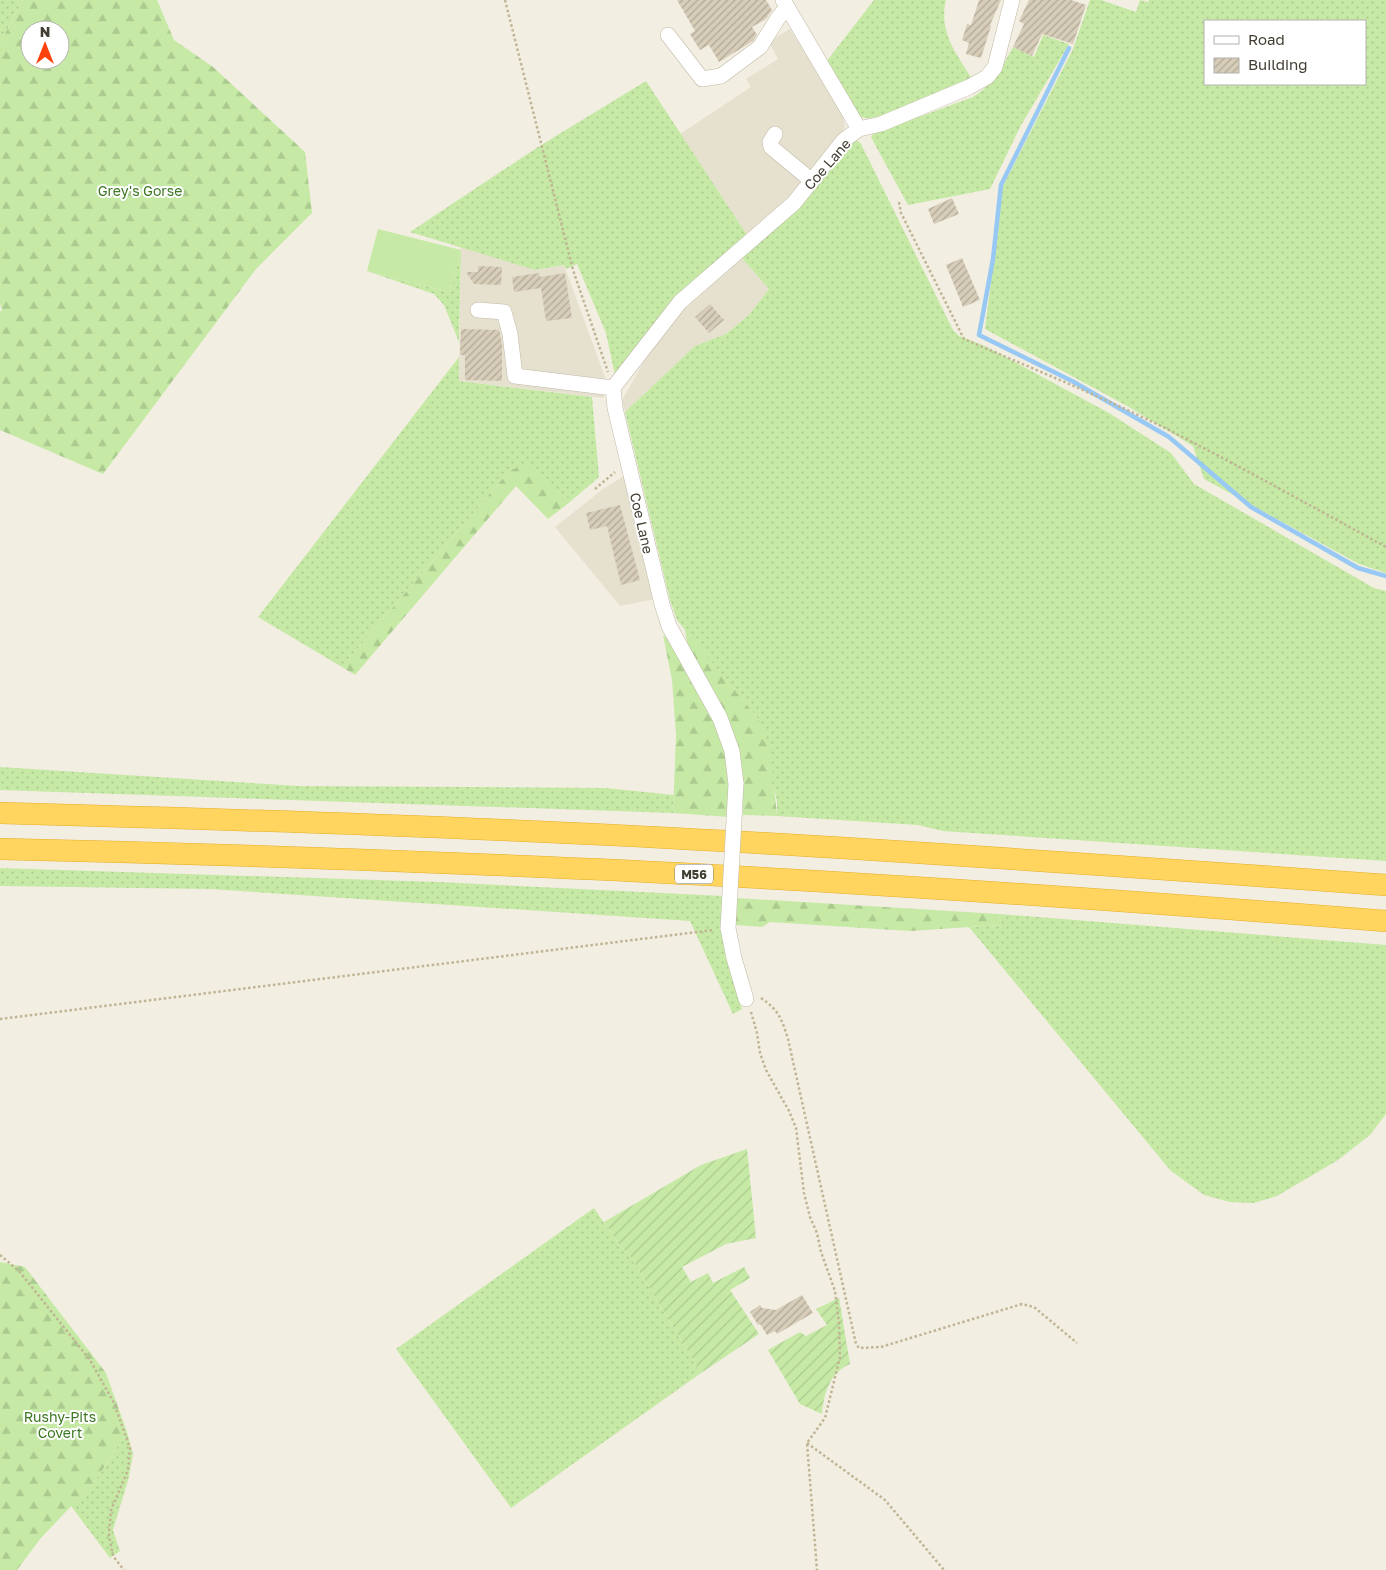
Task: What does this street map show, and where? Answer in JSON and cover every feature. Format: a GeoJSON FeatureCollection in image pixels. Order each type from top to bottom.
{"type":"FeatureCollection","features":[{"type":"Feature","properties":{"kind":"highway"},"geometry":{"type":"LineString","coordinates":[[0,813],[300,822],[765,843],[1074,862],[1386,885]]}},
{"type":"Feature","properties":{"kind":"highway","name":"M56"},"geometry":{"type":"LineString","coordinates":[[0,848],[365,860],[754,878],[1080,898],[1386,921]]}},
{"type":"Feature","properties":{"kind":"street"},"geometry":{"type":"LineString","coordinates":[[785,3],[859,129],[881,124],[969,87],[987,77],[995,67],[1012,0]]}},
{"type":"Feature","properties":{"kind":"street"},"geometry":{"type":"LineString","coordinates":[[668,34],[702,78],[721,76],[760,47],[785,3]]}},
{"type":"Feature","properties":{"kind":"street","name":"Coe Lane"},"geometry":{"type":"LineString","coordinates":[[746,997],[734,958],[728,928],[736,784],[732,751],[720,718],[669,626],[662,604],[615,408],[613,388],[680,302],[794,203],[844,140],[859,129]]}},
{"type":"Feature","properties":{"kind":"street"},"geometry":{"type":"LineString","coordinates":[[775,134],[770,142],[771,148],[812,180]]}},
{"type":"Feature","properties":{"kind":"street"},"geometry":{"type":"LineString","coordinates":[[478,310],[504,312],[510,334],[515,376],[613,388]]}},
{"type":"Feature","properties":{"kind":"path"},"geometry":{"type":"LineString","coordinates":[[505,0],[573,270],[613,388]]}},
{"type":"Feature","properties":{"kind":"path"},"geometry":{"type":"LineString","coordinates":[[899,202],[900,213],[964,339],[1078,387],[1158,425],[1386,547]]}},
{"type":"Feature","properties":{"kind":"path"},"geometry":{"type":"LineString","coordinates":[[0,1019],[728,928]]}},
{"type":"Feature","properties":{"kind":"path"},"geometry":{"type":"LineString","coordinates":[[817,1570],[807,1443],[825,1418],[840,1357],[839,1322],[835,1291],[804,1193],[796,1128],[766,1070],[746,997],[760,997],[772,1006],[781,1018],[788,1039],[856,1344],[860,1348],[881,1347],[1022,1304],[1034,1308],[1077,1343]]}},
{"type":"Feature","properties":{"kind":"path"},"geometry":{"type":"LineString","coordinates":[[0,1255],[19,1271],[90,1360],[114,1403],[130,1448],[128,1470],[111,1510],[109,1536],[113,1556],[124,1570]]}},
{"type":"Feature","properties":{"kind":"path"},"geometry":{"type":"LineString","coordinates":[[807,1443],[885,1500],[944,1570]]}},
{"type":"Feature","properties":{"kind":"shaded area"},"geometry":{"type":"Polygon","coordinates":[[[790,29],[842,113],[845,126],[840,139],[805,183],[747,235],[680,134],[751,87],[746,79],[778,59],[770,44],[775,38],[790,29]]]}},
{"type":"Feature","properties":{"kind":"shaded area"},"geometry":{"type":"Polygon","coordinates":[[[459,246],[535,270],[564,265],[605,377],[604,398],[459,381],[461,250],[459,246]]]}},
{"type":"Feature","properties":{"kind":"shaded area"},"geometry":{"type":"Polygon","coordinates":[[[740,256],[769,289],[749,315],[726,334],[695,346],[625,412],[622,400],[654,344],[686,304],[740,256]]]}},
{"type":"Feature","properties":{"kind":"shaded area"},"geometry":{"type":"Polygon","coordinates":[[[624,476],[655,599],[620,606],[555,527],[603,489],[624,476]]]}},
{"type":"Feature","properties":{"kind":"green space"},"geometry":{"type":"Polygon","coordinates":[[[0,0],[23,0],[0,43],[0,0]]]}},
{"type":"Feature","properties":{"kind":"green space","name":"Grey's Gorse"},"geometry":{"type":"Polygon","coordinates":[[[23,0],[157,0],[174,40],[213,67],[305,152],[312,213],[256,269],[103,474],[0,430],[0,311],[2,311],[0,303],[0,43],[23,0]]]}},
{"type":"Feature","properties":{"kind":"green space"},"geometry":{"type":"Polygon","coordinates":[[[874,0],[946,0],[944,12],[947,34],[974,82],[880,116],[866,118],[857,115],[826,62],[874,0]]]}},
{"type":"Feature","properties":{"kind":"green space"},"geometry":{"type":"Polygon","coordinates":[[[1090,0],[1101,0],[1136,12],[1140,0],[1148,2],[1149,0],[1386,0],[1386,573],[1359,564],[1204,479],[1193,446],[1129,407],[985,329],[1003,186],[1073,49],[1090,0]]]}},
{"type":"Feature","properties":{"kind":"green space"},"geometry":{"type":"Polygon","coordinates":[[[1043,35],[1069,44],[1020,127],[990,189],[908,205],[871,137],[873,134],[973,97],[992,81],[1013,47],[1034,57],[1043,35]]]}},
{"type":"Feature","properties":{"kind":"green space"},"geometry":{"type":"Polygon","coordinates":[[[646,81],[747,235],[615,375],[606,333],[577,264],[566,269],[564,265],[535,270],[410,232],[538,147],[646,81]]]}},
{"type":"Feature","properties":{"kind":"green space"},"geometry":{"type":"Polygon","coordinates":[[[857,140],[861,144],[953,330],[959,336],[985,346],[1109,413],[1171,453],[1194,484],[1374,588],[1386,591],[1386,861],[943,831],[918,825],[777,816],[777,801],[759,720],[677,620],[670,600],[625,412],[695,346],[726,334],[749,315],[769,289],[740,256],[810,196],[849,143],[857,140]]]}},
{"type":"Feature","properties":{"kind":"green space"},"geometry":{"type":"Polygon","coordinates":[[[378,229],[461,250],[450,292],[367,271],[378,229]]]}},
{"type":"Feature","properties":{"kind":"green space"},"geometry":{"type":"Polygon","coordinates":[[[461,250],[459,342],[444,305],[434,294],[367,271],[450,292],[461,250]]]}},
{"type":"Feature","properties":{"kind":"green space"},"geometry":{"type":"Polygon","coordinates":[[[459,357],[459,381],[592,397],[599,477],[571,501],[525,466],[510,470],[342,667],[258,617],[459,357]]]}},
{"type":"Feature","properties":{"kind":"green space"},"geometry":{"type":"Polygon","coordinates":[[[525,465],[571,501],[548,519],[516,486],[355,675],[342,667],[510,470],[525,465]]]}},
{"type":"Feature","properties":{"kind":"green space"},"geometry":{"type":"Polygon","coordinates":[[[685,629],[759,720],[770,747],[777,816],[743,815],[743,784],[688,650],[685,629]]]}},
{"type":"Feature","properties":{"kind":"green space"},"geometry":{"type":"Polygon","coordinates":[[[663,635],[671,641],[717,721],[731,778],[729,817],[673,813],[676,735],[672,680],[663,635]]]}},
{"type":"Feature","properties":{"kind":"green space"},"geometry":{"type":"Polygon","coordinates":[[[0,767],[299,786],[606,788],[674,795],[673,813],[0,790],[0,767]]]}},
{"type":"Feature","properties":{"kind":"green space"},"geometry":{"type":"Polygon","coordinates":[[[0,868],[438,882],[723,896],[731,973],[742,1009],[733,1014],[690,921],[210,889],[0,886],[0,868]]]}},
{"type":"Feature","properties":{"kind":"green space"},"geometry":{"type":"Polygon","coordinates":[[[736,898],[999,914],[1001,925],[910,931],[770,922],[762,927],[735,925],[736,898]]]}},
{"type":"Feature","properties":{"kind":"green space"},"geometry":{"type":"Polygon","coordinates":[[[999,914],[1386,945],[1386,1114],[1370,1135],[1338,1160],[1277,1196],[1254,1203],[1230,1202],[1204,1195],[1170,1170],[969,927],[1001,925],[999,914]]]}},
{"type":"Feature","properties":{"kind":"green space"},"geometry":{"type":"Polygon","coordinates":[[[747,1149],[756,1238],[726,1244],[682,1267],[691,1282],[708,1273],[713,1283],[744,1267],[750,1278],[730,1290],[759,1334],[701,1373],[629,1254],[620,1246],[604,1222],[701,1165],[747,1149]]]}},
{"type":"Feature","properties":{"kind":"green space"},"geometry":{"type":"Polygon","coordinates":[[[594,1208],[620,1246],[629,1254],[701,1373],[511,1508],[396,1349],[594,1208]]]}},
{"type":"Feature","properties":{"kind":"green space","name":"Rushy-Pits Covert"},"geometry":{"type":"Polygon","coordinates":[[[0,1262],[25,1267],[106,1373],[127,1432],[95,1481],[40,1539],[17,1570],[0,1570],[0,1262]]]}},
{"type":"Feature","properties":{"kind":"green space"},"geometry":{"type":"Polygon","coordinates":[[[839,1298],[850,1364],[832,1379],[824,1399],[822,1414],[800,1404],[768,1350],[800,1332],[806,1336],[827,1325],[816,1309],[839,1298]]]}},
{"type":"Feature","properties":{"kind":"green space"},"geometry":{"type":"Polygon","coordinates":[[[127,1432],[133,1454],[129,1477],[113,1530],[120,1551],[110,1558],[71,1506],[95,1481],[127,1432]]]}},
{"type":"Feature","properties":{"kind":"building"},"geometry":{"type":"Polygon","coordinates":[[[677,0],[766,0],[772,10],[766,19],[752,27],[757,35],[753,41],[719,62],[709,45],[700,50],[690,34],[695,31],[677,0]]]}},
{"type":"Feature","properties":{"kind":"building"},"geometry":{"type":"Polygon","coordinates":[[[979,0],[1001,0],[990,25],[981,58],[966,54],[969,43],[962,40],[967,24],[971,25],[979,0]]]}},
{"type":"Feature","properties":{"kind":"building"},"geometry":{"type":"Polygon","coordinates":[[[1029,0],[1071,0],[1086,5],[1073,44],[1042,34],[1032,56],[1013,47],[1024,24],[1019,21],[1029,0]]]}},
{"type":"Feature","properties":{"kind":"building"},"geometry":{"type":"Polygon","coordinates":[[[952,198],[959,214],[934,224],[928,209],[952,198]]]}},
{"type":"Feature","properties":{"kind":"building"},"geometry":{"type":"Polygon","coordinates":[[[962,258],[980,300],[963,307],[946,265],[962,258]]]}},
{"type":"Feature","properties":{"kind":"building"},"geometry":{"type":"Polygon","coordinates":[[[478,266],[502,267],[501,285],[474,284],[466,272],[478,272],[478,266]]]}},
{"type":"Feature","properties":{"kind":"building"},"geometry":{"type":"Polygon","coordinates":[[[539,273],[540,277],[565,273],[572,318],[546,321],[541,288],[514,292],[512,277],[539,273]]]}},
{"type":"Feature","properties":{"kind":"building"},"geometry":{"type":"Polygon","coordinates":[[[710,304],[724,320],[709,333],[695,317],[710,304]]]}},
{"type":"Feature","properties":{"kind":"building"},"geometry":{"type":"Polygon","coordinates":[[[461,329],[499,330],[502,344],[502,381],[465,380],[465,355],[460,355],[461,329]]]}},
{"type":"Feature","properties":{"kind":"building"},"geometry":{"type":"Polygon","coordinates":[[[620,505],[640,580],[621,585],[607,526],[590,530],[586,513],[620,505]]]}},
{"type":"Feature","properties":{"kind":"building"},"geometry":{"type":"Polygon","coordinates":[[[802,1295],[813,1313],[777,1334],[775,1331],[767,1335],[750,1312],[760,1305],[762,1308],[776,1310],[802,1295]]]}},
{"type":"Feature","properties":{"kind":"waterway"},"geometry":{"type":"LineString","coordinates":[[1069,48],[1001,185],[993,259],[979,335],[1072,381],[1169,437],[1251,507],[1358,568],[1386,576]]}}]}
